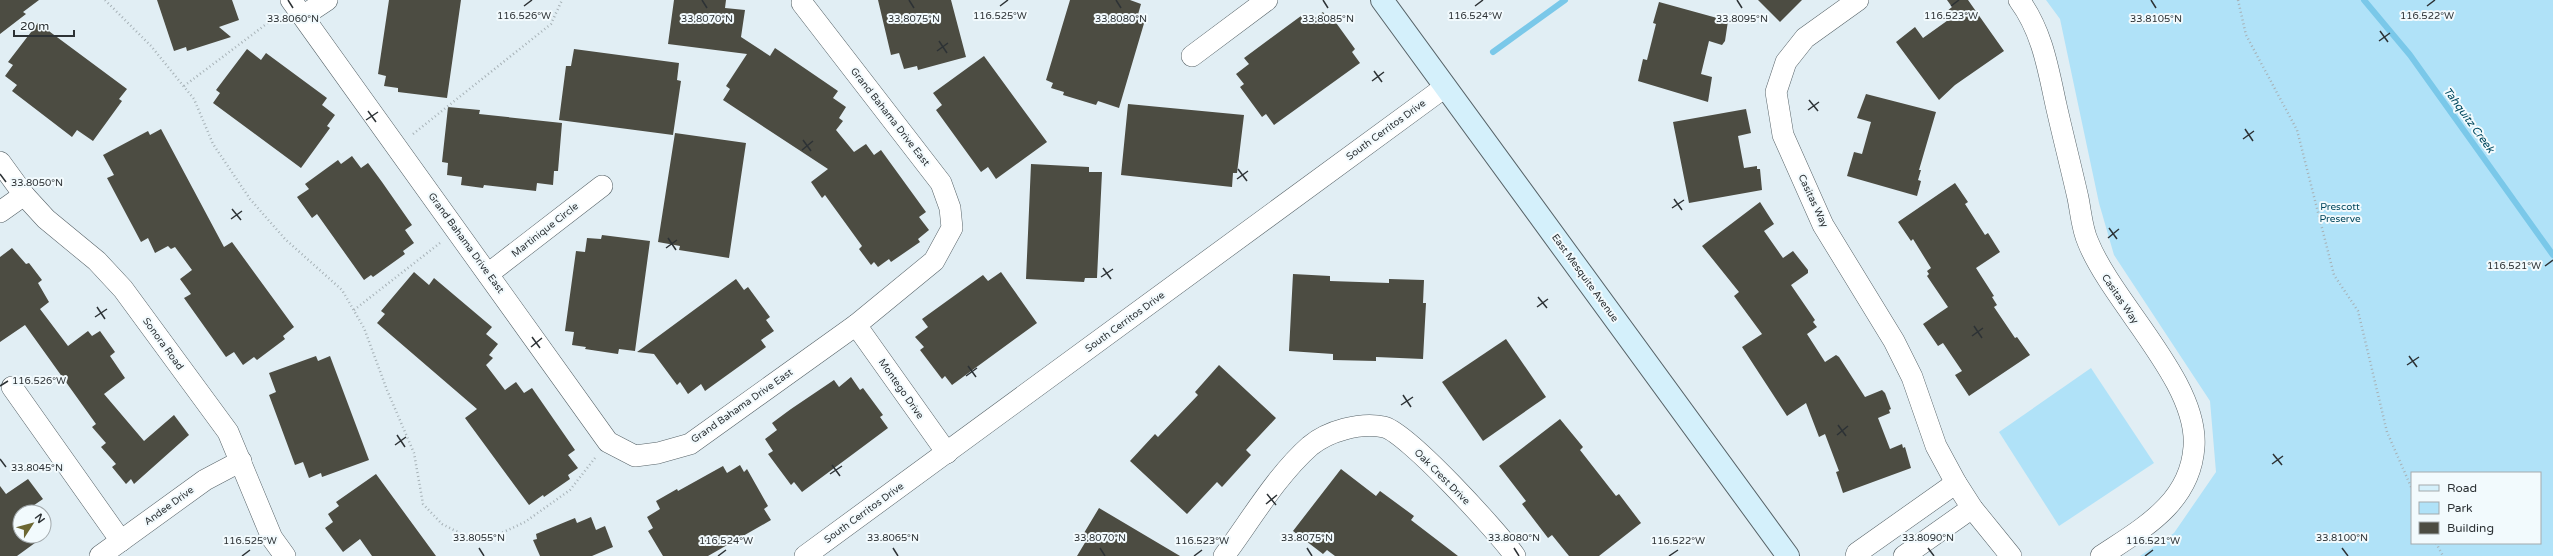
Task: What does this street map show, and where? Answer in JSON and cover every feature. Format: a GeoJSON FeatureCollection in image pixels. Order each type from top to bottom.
{"type":"FeatureCollection","features":[{"type":"Feature","properties":{"kind":"street"},"geometry":{"type":"LineString","coordinates":[[296,7],[327,0]]}},
{"type":"Feature","properties":{"kind":"street"},"geometry":{"type":"LineString","coordinates":[[1192,56],[1267,0]]}},
{"type":"Feature","properties":{"kind":"street","name":"East Mesquite Avenue"},"geometry":{"type":"LineString","coordinates":[[1382,0],[1444,87],[1788,556]]}},
{"type":"Feature","properties":{"kind":"street","name":"Casitas Way"},"geometry":{"type":"LineString","coordinates":[[1858,0],[1805,38],[1786,62],[1776,92],[1783,135],[1823,225],[1894,341],[1912,377],[1936,446],[1956,483],[1972,508],[2011,556]]}},
{"type":"Feature","properties":{"kind":"street","name":"Casitas Way"},"geometry":{"type":"LineString","coordinates":[[2019,0],[2029,13],[2044,48],[2087,241],[2104,275],[2178,384],[2190,413],[2194,446],[2187,482],[2165,510],[2152,523],[2100,556]]}},
{"type":"Feature","properties":{"kind":"street","name":"Grand Bahama Drive East"},"geometry":{"type":"LineString","coordinates":[[296,7],[608,442],[635,456],[658,454],[690,444],[856,325],[934,261],[952,228],[950,208],[941,182],[802,3]]}},
{"type":"Feature","properties":{"kind":"street","name":"South Cerritos Drive"},"geometry":{"type":"LineString","coordinates":[[805,556],[1444,87]]}},
{"type":"Feature","properties":{"kind":"street","name":"Sonora Road"},"geometry":{"type":"LineString","coordinates":[[0,162],[24,195],[46,219],[97,261],[123,289],[228,432],[272,538],[285,556]]}},
{"type":"Feature","properties":{"kind":"street","name":"Martinique Circle"},"geometry":{"type":"LineString","coordinates":[[488,274],[602,186]]}},
{"type":"Feature","properties":{"kind":"street"},"geometry":{"type":"LineString","coordinates":[[0,212],[24,195]]}},
{"type":"Feature","properties":{"kind":"street","name":"Montego Drive"},"geometry":{"type":"LineString","coordinates":[[856,325],[947,453]]}},
{"type":"Feature","properties":{"kind":"street"},"geometry":{"type":"LineString","coordinates":[[12,387],[121,541]]}},
{"type":"Feature","properties":{"kind":"street","name":"Oak Crest Drive"},"geometry":{"type":"LineString","coordinates":[[1224,556],[1276,484],[1310,447],[1328,434],[1353,428],[1385,427],[1417,450],[1503,539],[1515,556]]}},
{"type":"Feature","properties":{"kind":"street","name":"Andee Drive"},"geometry":{"type":"LineString","coordinates":[[103,555],[205,480],[241,461]]}},
{"type":"Feature","properties":{"kind":"street"},"geometry":{"type":"LineString","coordinates":[[1856,556],[1857,553],[1956,483]]}},
{"type":"Feature","properties":{"kind":"street"},"geometry":{"type":"LineString","coordinates":[[1904,556],[1972,508]]}},
{"type":"Feature","properties":{"kind":"path"},"geometry":{"type":"LineString","coordinates":[[105,0],[151,46],[194,99],[213,144],[250,199],[285,239],[342,290],[364,328],[387,390],[414,453],[423,504],[442,524],[464,535],[493,537],[525,522],[570,490],[608,442]]}},
{"type":"Feature","properties":{"kind":"path"},"geometry":{"type":"LineString","coordinates":[[396,146],[437,116],[551,24],[562,0]]}},
{"type":"Feature","properties":{"kind":"path"},"geometry":{"type":"LineString","coordinates":[[2238,0],[2246,35],[2297,130],[2334,275],[2358,311],[2387,432],[2411,487]]}},
{"type":"Feature","properties":{"kind":"path"},"geometry":{"type":"LineString","coordinates":[[184,86],[296,7]]}},
{"type":"Feature","properties":{"kind":"path"},"geometry":{"type":"LineString","coordinates":[[354,310],[456,230]]}},
{"type":"Feature","properties":{"kind":"path"},"geometry":{"type":"LineString","coordinates":[[2437,544],[2443,556]]}},
{"type":"Feature","properties":{"kind":"green space","name":"Prescott Preserve"},"geometry":{"type":"Polygon","coordinates":[[[2046,0],[2553,0],[2553,556],[2140,556],[2174,533],[2216,472],[2210,401],[2114,255],[2099,203],[2060,19],[2046,0]]]}},
{"type":"Feature","properties":{"kind":"green space"},"geometry":{"type":"Polygon","coordinates":[[[2091,368],[2154,463],[2059,526],[1999,432],[2091,368]]]}},
{"type":"Feature","properties":{"kind":"building"},"geometry":{"type":"Polygon","coordinates":[[[0,0],[39,0],[23,12],[26,14],[0,34],[0,0]]]}},
{"type":"Feature","properties":{"kind":"building"},"geometry":{"type":"Polygon","coordinates":[[[157,0],[232,0],[239,20],[219,27],[231,37],[187,51],[186,47],[174,51],[157,0]]]}},
{"type":"Feature","properties":{"kind":"building"},"geometry":{"type":"Polygon","coordinates":[[[389,0],[461,0],[447,98],[398,92],[398,88],[384,86],[386,76],[378,74],[389,0]]]}},
{"type":"Feature","properties":{"kind":"building"},"geometry":{"type":"Polygon","coordinates":[[[674,0],[726,0],[725,8],[745,10],[741,37],[770,56],[775,48],[838,91],[833,98],[846,107],[839,118],[843,121],[836,130],[854,152],[866,144],[874,155],[881,150],[926,212],[919,217],[929,230],[918,239],[920,242],[891,262],[889,259],[878,267],[874,262],[871,265],[859,249],[862,246],[825,195],[822,198],[811,182],[828,169],[723,100],[730,89],[726,86],[747,54],[668,44],[674,0]]]}},
{"type":"Feature","properties":{"kind":"building"},"geometry":{"type":"Polygon","coordinates":[[[878,0],[951,0],[966,57],[918,70],[917,66],[904,69],[899,53],[891,55],[878,0]]]}},
{"type":"Feature","properties":{"kind":"building"},"geometry":{"type":"Polygon","coordinates":[[[1070,0],[1130,0],[1141,4],[1137,18],[1145,20],[1119,108],[1098,101],[1096,105],[1063,95],[1064,92],[1051,88],[1053,83],[1046,80],[1070,0]]]}},
{"type":"Feature","properties":{"kind":"building"},"geometry":{"type":"Polygon","coordinates":[[[1758,0],[1802,0],[1780,22],[1758,0]]]}},
{"type":"Feature","properties":{"kind":"building"},"geometry":{"type":"Polygon","coordinates":[[[1947,0],[1968,0],[2004,51],[1955,85],[1939,100],[1896,42],[1915,27],[1923,38],[1951,18],[1946,12],[1952,7],[1947,0]]]}},
{"type":"Feature","properties":{"kind":"building"},"geometry":{"type":"Polygon","coordinates":[[[1659,2],[1728,21],[1725,41],[1722,45],[1709,41],[1701,74],[1712,77],[1708,102],[1638,81],[1643,59],[1647,60],[1656,24],[1653,23],[1659,2]]]}},
{"type":"Feature","properties":{"kind":"building"},"geometry":{"type":"Polygon","coordinates":[[[1323,12],[1331,23],[1334,20],[1355,49],[1352,52],[1360,63],[1274,125],[1266,114],[1262,117],[1240,87],[1244,84],[1236,74],[1249,64],[1244,58],[1305,13],[1310,21],[1323,12]]]}},
{"type":"Feature","properties":{"kind":"building"},"geometry":{"type":"Polygon","coordinates":[[[38,23],[127,89],[119,99],[122,101],[93,141],[77,130],[72,137],[12,91],[17,85],[5,76],[13,65],[8,62],[38,23]]]}},
{"type":"Feature","properties":{"kind":"building"},"geometry":{"type":"Polygon","coordinates":[[[247,49],[261,60],[266,53],[327,98],[322,105],[335,115],[327,126],[330,128],[301,168],[213,103],[220,93],[216,90],[247,49]]]}},
{"type":"Feature","properties":{"kind":"building"},"geometry":{"type":"Polygon","coordinates":[[[574,49],[679,63],[677,80],[681,81],[673,135],[559,120],[566,66],[571,66],[574,49]]]}},
{"type":"Feature","properties":{"kind":"building"},"geometry":{"type":"Polygon","coordinates":[[[984,56],[1047,142],[996,179],[988,167],[981,172],[936,110],[942,105],[933,93],[984,56]]]}},
{"type":"Feature","properties":{"kind":"building"},"geometry":{"type":"Polygon","coordinates":[[[1866,94],[1936,112],[1919,170],[1921,170],[1918,180],[1921,181],[1917,196],[1847,176],[1854,152],[1862,154],[1871,122],[1857,118],[1866,94]]]}},
{"type":"Feature","properties":{"kind":"building"},"geometry":{"type":"Polygon","coordinates":[[[1128,104],[1244,115],[1237,173],[1233,173],[1232,187],[1121,175],[1128,104]]]}},
{"type":"Feature","properties":{"kind":"building"},"geometry":{"type":"Polygon","coordinates":[[[448,107],[480,110],[479,114],[562,123],[558,171],[554,171],[553,185],[537,183],[536,191],[484,185],[483,188],[461,185],[462,177],[447,175],[448,163],[442,162],[448,107]]]}},
{"type":"Feature","properties":{"kind":"building"},"geometry":{"type":"Polygon","coordinates":[[[1746,109],[1751,133],[1738,136],[1744,168],[1757,166],[1757,169],[1760,169],[1762,190],[1689,203],[1673,122],[1746,109]]]}},
{"type":"Feature","properties":{"kind":"building"},"geometry":{"type":"Polygon","coordinates":[[[161,129],[224,247],[232,242],[294,327],[283,336],[285,339],[257,360],[254,357],[243,365],[234,352],[226,357],[184,298],[191,294],[180,279],[192,270],[175,247],[171,249],[168,246],[155,253],[148,238],[141,242],[107,178],[114,175],[103,155],[148,131],[150,135],[161,129]]]}},
{"type":"Feature","properties":{"kind":"building"},"geometry":{"type":"Polygon","coordinates":[[[675,133],[746,143],[729,258],[679,250],[680,246],[658,242],[675,133]]]}},
{"type":"Feature","properties":{"kind":"building"},"geometry":{"type":"Polygon","coordinates":[[[352,156],[361,168],[368,163],[382,182],[412,225],[405,230],[414,243],[403,251],[405,254],[373,277],[371,275],[364,280],[317,214],[312,218],[297,197],[309,189],[305,184],[338,160],[341,164],[352,156]]]}},
{"type":"Feature","properties":{"kind":"building"},"geometry":{"type":"Polygon","coordinates":[[[1031,164],[1089,167],[1089,172],[1102,172],[1097,278],[1085,278],[1084,282],[1026,279],[1031,164]]]}},
{"type":"Feature","properties":{"kind":"building"},"geometry":{"type":"Polygon","coordinates":[[[1955,183],[1968,202],[1965,204],[1985,235],[1988,233],[2000,252],[1976,268],[1994,296],[1992,297],[1997,305],[1994,307],[2015,338],[2017,337],[2030,355],[1969,396],[1955,375],[1962,371],[1943,343],[1938,346],[1923,324],[1948,307],[1927,276],[1929,274],[1927,271],[1931,268],[1913,239],[1911,241],[1898,222],[1955,183]]]}},
{"type":"Feature","properties":{"kind":"building"},"geometry":{"type":"Polygon","coordinates":[[[1760,202],[1774,224],[1764,231],[1783,258],[1793,251],[1808,270],[1808,273],[1791,285],[1815,320],[1813,322],[1817,327],[1807,334],[1825,362],[1836,355],[1839,357],[1865,397],[1882,390],[1885,393],[1891,409],[1889,410],[1890,413],[1878,418],[1890,449],[1902,444],[1903,448],[1905,447],[1911,468],[1843,493],[1836,472],[1839,471],[1825,434],[1819,437],[1806,403],[1787,416],[1742,347],[1762,334],[1734,296],[1739,292],[1702,246],[1760,202]]]}},
{"type":"Feature","properties":{"kind":"building"},"geometry":{"type":"Polygon","coordinates":[[[602,235],[650,241],[635,351],[619,349],[618,354],[585,349],[586,347],[572,345],[574,332],[565,331],[576,251],[585,252],[587,238],[601,239],[602,235]]]}},
{"type":"Feature","properties":{"kind":"building"},"geometry":{"type":"Polygon","coordinates":[[[12,248],[26,264],[29,263],[42,280],[38,283],[49,302],[40,309],[68,346],[88,331],[92,336],[100,331],[115,352],[110,356],[125,378],[104,394],[144,441],[174,415],[189,435],[134,484],[131,479],[126,484],[112,467],[116,464],[101,447],[106,443],[92,427],[96,424],[25,325],[0,342],[0,257],[12,248]]]}},
{"type":"Feature","properties":{"kind":"building"},"geometry":{"type":"Polygon","coordinates":[[[414,272],[429,285],[434,278],[492,327],[486,334],[498,344],[489,355],[493,358],[486,365],[505,390],[516,382],[524,393],[532,388],[575,450],[568,455],[578,468],[568,475],[570,479],[544,497],[543,495],[529,505],[465,418],[477,409],[377,323],[385,314],[381,311],[414,272]]]}},
{"type":"Feature","properties":{"kind":"building"},"geometry":{"type":"Polygon","coordinates":[[[1001,272],[1037,323],[952,385],[945,376],[942,379],[920,350],[924,347],[915,337],[928,327],[922,319],[983,275],[988,281],[1001,272]]]}},
{"type":"Feature","properties":{"kind":"building"},"geometry":{"type":"Polygon","coordinates":[[[1293,274],[1330,276],[1330,281],[1389,283],[1389,279],[1424,280],[1423,303],[1426,303],[1423,359],[1376,357],[1376,361],[1333,360],[1333,354],[1289,351],[1293,274]]]}},
{"type":"Feature","properties":{"kind":"building"},"geometry":{"type":"Polygon","coordinates":[[[736,279],[744,290],[748,287],[770,317],[766,320],[774,331],[761,340],[766,347],[705,391],[701,384],[688,394],[680,382],[677,385],[654,354],[637,352],[736,279]]]}},
{"type":"Feature","properties":{"kind":"building"},"geometry":{"type":"Polygon","coordinates":[[[1506,339],[1546,397],[1483,441],[1442,382],[1506,339]]]}},
{"type":"Feature","properties":{"kind":"building"},"geometry":{"type":"Polygon","coordinates":[[[316,356],[318,361],[330,356],[369,460],[322,477],[321,473],[309,478],[303,462],[295,465],[269,395],[276,392],[269,373],[316,356]]]}},
{"type":"Feature","properties":{"kind":"building"},"geometry":{"type":"Polygon","coordinates":[[[1219,365],[1276,418],[1246,450],[1251,455],[1222,487],[1217,482],[1187,514],[1130,461],[1155,434],[1158,437],[1198,395],[1195,392],[1219,365]]]}},
{"type":"Feature","properties":{"kind":"building"},"geometry":{"type":"Polygon","coordinates":[[[851,377],[860,390],[863,388],[883,415],[880,417],[888,428],[802,492],[794,482],[791,485],[768,454],[773,451],[765,439],[777,430],[772,423],[791,409],[834,380],[839,387],[851,377]]]}},
{"type":"Feature","properties":{"kind":"building"},"geometry":{"type":"Polygon","coordinates":[[[1560,419],[1583,447],[1580,450],[1616,496],[1619,494],[1641,523],[1599,556],[1569,556],[1552,535],[1548,538],[1522,504],[1526,501],[1499,466],[1560,419]]]}},
{"type":"Feature","properties":{"kind":"building"},"geometry":{"type":"Polygon","coordinates":[[[740,465],[744,472],[747,469],[768,506],[764,509],[771,520],[708,556],[663,556],[648,531],[653,528],[647,517],[660,509],[656,501],[677,489],[678,491],[723,466],[727,473],[740,465]]]}},
{"type":"Feature","properties":{"kind":"building"},"geometry":{"type":"Polygon","coordinates":[[[1341,469],[1376,496],[1380,491],[1414,516],[1411,520],[1458,556],[1335,556],[1327,550],[1323,554],[1293,531],[1341,469]]]}},
{"type":"Feature","properties":{"kind":"building"},"geometry":{"type":"Polygon","coordinates":[[[376,474],[436,556],[372,556],[360,539],[343,552],[325,528],[333,522],[328,514],[339,506],[336,502],[376,474]]]}},
{"type":"Feature","properties":{"kind":"building"},"geometry":{"type":"Polygon","coordinates":[[[28,479],[43,499],[36,504],[12,504],[12,544],[34,544],[17,556],[0,556],[0,486],[6,494],[28,479]]]}},
{"type":"Feature","properties":{"kind":"building"},"geometry":{"type":"Polygon","coordinates":[[[1099,508],[1180,556],[1077,556],[1086,541],[1081,538],[1099,508]]]}},
{"type":"Feature","properties":{"kind":"building"},"geometry":{"type":"Polygon","coordinates":[[[591,517],[596,530],[605,526],[613,547],[592,556],[540,556],[533,540],[537,539],[536,534],[575,518],[577,523],[591,517]]]}},
{"type":"Feature","properties":{"kind":"waterway"},"geometry":{"type":"LineString","coordinates":[[1493,52],[1565,0]]}},
{"type":"Feature","properties":{"kind":"waterway","name":"Tahquitz Creek"},"geometry":{"type":"LineString","coordinates":[[2364,0],[2410,55],[2553,255]]}}]}
